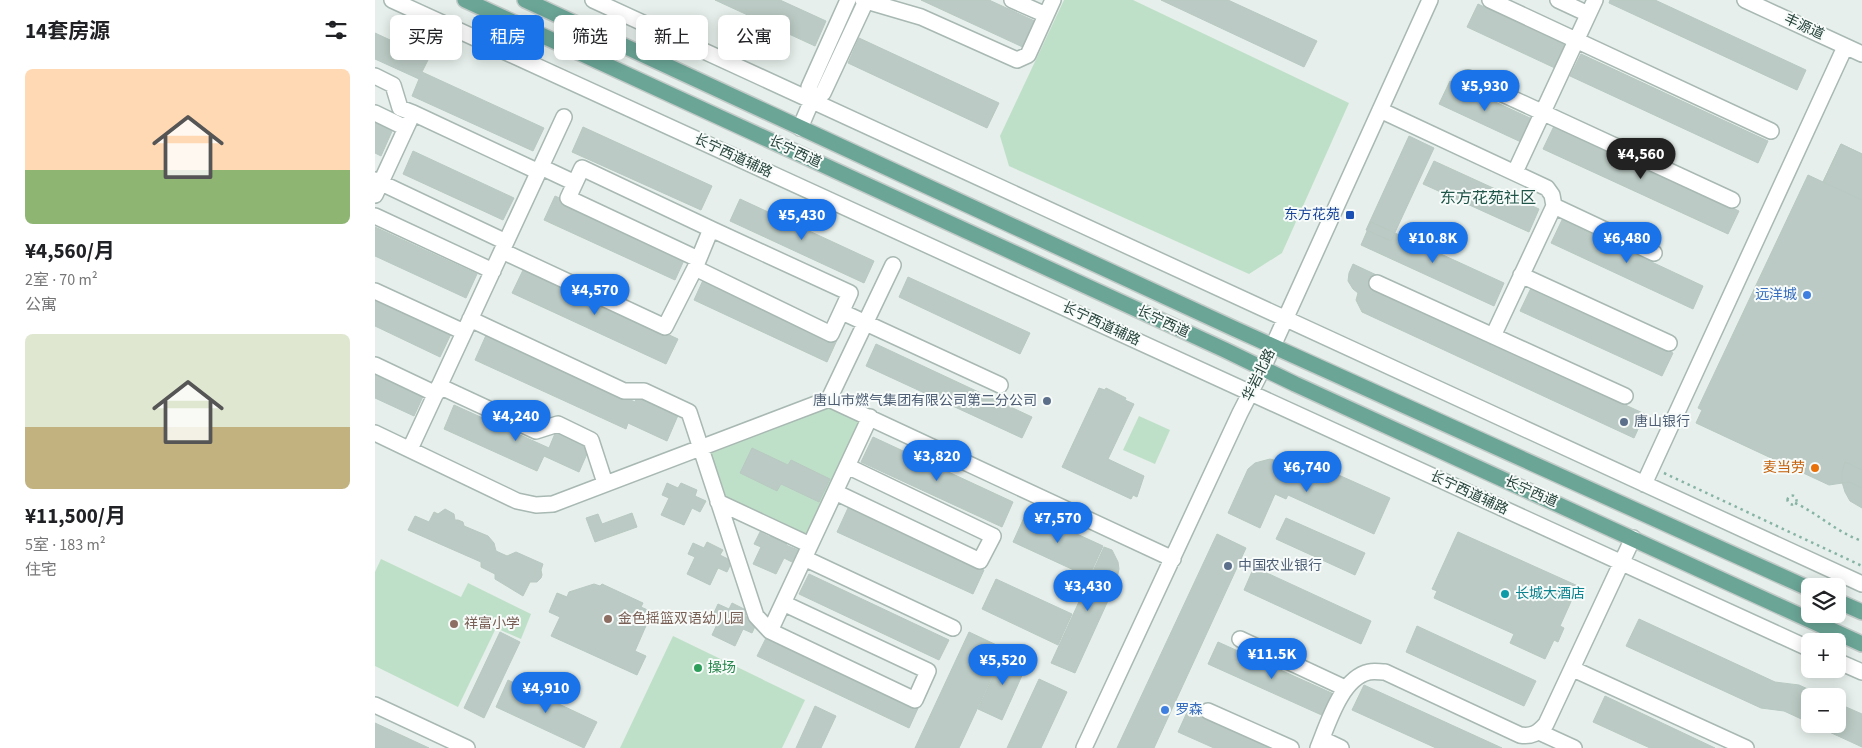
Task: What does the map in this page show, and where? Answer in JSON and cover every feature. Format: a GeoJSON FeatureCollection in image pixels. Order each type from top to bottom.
{"type":"FeatureCollection","features":[{"type":"Feature","properties":{"kind":"main road","name":"长宁西道"},"geometry":{"type":"LineString","coordinates":[[465,0],[1862,644]]}},
{"type":"Feature","properties":{"kind":"main road","name":"长宁西道"},"geometry":{"type":"LineString","coordinates":[[525,0],[1273,346],[1801,585]]}},
{"type":"Feature","properties":{"kind":"main road"},"geometry":{"type":"LineString","coordinates":[[1846,605],[1862,612]]}},
{"type":"Feature","properties":{"kind":"street","name":"长宁西道辅路"},"geometry":{"type":"LineString","coordinates":[[392,0],[1801,645]]}},
{"type":"Feature","properties":{"kind":"street"},"geometry":{"type":"LineString","coordinates":[[593,0],[1862,584]]}},
{"type":"Feature","properties":{"kind":"street"},"geometry":{"type":"LineString","coordinates":[[800,128],[812,100],[809,87],[848,0]]}},
{"type":"Feature","properties":{"kind":"street"},"geometry":{"type":"LineString","coordinates":[[1012,0],[1046,16]]}},
{"type":"Feature","properties":{"kind":"street"},"geometry":{"type":"LineString","coordinates":[[812,100],[823,94],[865,1],[921,17],[1017,60],[1028,55],[1053,0]]}},
{"type":"Feature","properties":{"kind":"street","name":"华岩北路"},"geometry":{"type":"LineString","coordinates":[[1084,748],[1240,413],[1263,368],[1430,0]]}},
{"type":"Feature","properties":{"kind":"street"},"geometry":{"type":"LineString","coordinates":[[1490,0],[1771,131]]}},
{"type":"Feature","properties":{"kind":"street"},"geometry":{"type":"LineString","coordinates":[[1558,0],[1588,14]]}},
{"type":"Feature","properties":{"kind":"street"},"geometry":{"type":"LineString","coordinates":[[1515,172],[1595,0]]}},
{"type":"Feature","properties":{"kind":"street","name":"丰源道"},"geometry":{"type":"LineString","coordinates":[[1745,0],[1862,54]]}},
{"type":"Feature","properties":{"kind":"street"},"geometry":{"type":"LineString","coordinates":[[1644,484],[1845,47]]}},
{"type":"Feature","properties":{"kind":"street"},"geometry":{"type":"LineString","coordinates":[[375,76],[393,85],[400,108],[575,183]]}},
{"type":"Feature","properties":{"kind":"street"},"geometry":{"type":"LineString","coordinates":[[1468,78],[1732,200]]}},
{"type":"Feature","properties":{"kind":"street"},"geometry":{"type":"LineString","coordinates":[[1380,110],[1515,172],[1547,188],[1552,195],[1554,206],[1493,336]]}},
{"type":"Feature","properties":{"kind":"street"},"geometry":{"type":"LineString","coordinates":[[375,113],[407,128]]}},
{"type":"Feature","properties":{"kind":"street"},"geometry":{"type":"LineString","coordinates":[[413,114],[377,186],[665,327],[711,229]]}},
{"type":"Feature","properties":{"kind":"street"},"geometry":{"type":"LineString","coordinates":[[410,450],[564,117]]}},
{"type":"Feature","properties":{"kind":"street"},"geometry":{"type":"LineString","coordinates":[[582,168],[850,293],[831,334],[568,198],[575,183],[582,168]]}},
{"type":"Feature","properties":{"kind":"street"},"geometry":{"type":"LineString","coordinates":[[1554,206],[1654,253]]}},
{"type":"Feature","properties":{"kind":"street"},"geometry":{"type":"LineString","coordinates":[[375,216],[493,271]]}},
{"type":"Feature","properties":{"kind":"street"},"geometry":{"type":"LineString","coordinates":[[829,399],[893,265]]}},
{"type":"Feature","properties":{"kind":"street"},"geometry":{"type":"LineString","coordinates":[[1521,276],[1669,343]]}},
{"type":"Feature","properties":{"kind":"street"},"geometry":{"type":"LineString","coordinates":[[1377,283],[1625,396]]}},
{"type":"Feature","properties":{"kind":"street"},"geometry":{"type":"LineString","coordinates":[[375,291],[467,326],[624,391],[645,390],[689,412],[756,616],[770,631],[915,700],[928,671],[783,603]]}},
{"type":"Feature","properties":{"kind":"street"},"geometry":{"type":"LineString","coordinates":[[841,312],[1000,385]]}},
{"type":"Feature","properties":{"kind":"street"},"geometry":{"type":"LineString","coordinates":[[375,365],[536,431],[558,424],[591,440],[605,483]]}},
{"type":"Feature","properties":{"kind":"street"},"geometry":{"type":"LineString","coordinates":[[375,433],[517,501],[536,505],[553,504],[829,399],[1173,559]]}},
{"type":"Feature","properties":{"kind":"street"},"geometry":{"type":"LineString","coordinates":[[770,631],[870,417]]}},
{"type":"Feature","properties":{"kind":"street"},"geometry":{"type":"LineString","coordinates":[[835,492],[981,561],[993,536],[847,466]]}},
{"type":"Feature","properties":{"kind":"street"},"geometry":{"type":"LineString","coordinates":[[718,502],[807,552],[953,628]]}},
{"type":"Feature","properties":{"kind":"street"},"geometry":{"type":"LineString","coordinates":[[1341,748],[1320,744],[1345,688],[1356,677],[1369,672],[1385,672],[1520,735],[1529,736],[1539,732],[1546,724],[1573,669],[1633,538]]}},
{"type":"Feature","properties":{"kind":"street"},"geometry":{"type":"LineString","coordinates":[[1240,639],[1345,688]]}},
{"type":"Feature","properties":{"kind":"street"},"geometry":{"type":"LineString","coordinates":[[1846,665],[1862,672]]}},
{"type":"Feature","properties":{"kind":"street"},"geometry":{"type":"LineString","coordinates":[[1573,669],[1746,748]]}},
{"type":"Feature","properties":{"kind":"street"},"geometry":{"type":"LineString","coordinates":[[375,705],[467,748]]}},
{"type":"Feature","properties":{"kind":"street"},"geometry":{"type":"LineString","coordinates":[[1207,711],[1291,748]]}},
{"type":"Feature","properties":{"kind":"street"},"geometry":{"type":"LineString","coordinates":[[1539,732],[1574,748]]}},
{"type":"Feature","properties":{"kind":"path"},"geometry":{"type":"LineString","coordinates":[[1651,467],[1862,566]]}},
{"type":"Feature","properties":{"kind":"path"},"geometry":{"type":"LineString","coordinates":[[1795,503],[1808,509],[1838,531],[1862,541]]}},
{"type":"Feature","properties":{"kind":"green space"},"geometry":{"type":"Polygon","coordinates":[[[1064,0],[1133,0],[1349,103],[1282,253],[1249,274],[1009,166],[1000,136],[1064,0]]]}},
{"type":"Feature","properties":{"kind":"green space"},"geometry":{"type":"Polygon","coordinates":[[[826,406],[859,422],[806,536],[723,498],[705,451],[826,406]]]}},
{"type":"Feature","properties":{"kind":"green space"},"geometry":{"type":"Polygon","coordinates":[[[1139,416],[1170,430],[1155,464],[1123,450],[1139,416]]]}},
{"type":"Feature","properties":{"kind":"green space"},"geometry":{"type":"Polygon","coordinates":[[[381,559],[461,597],[468,583],[531,614],[521,639],[496,628],[458,707],[375,666],[375,572],[381,559]]]}},
{"type":"Feature","properties":{"kind":"green space","name":"操场"},"geometry":{"type":"Polygon","coordinates":[[[673,636],[805,700],[782,748],[620,748],[673,636]]]}},
{"type":"Feature","properties":{"kind":"building"},"geometry":{"type":"Polygon","coordinates":[[[715,0],[780,0],[826,21],[815,46],[790,34],[790,15],[748,15],[715,0]]]}},
{"type":"Feature","properties":{"kind":"building"},"geometry":{"type":"Polygon","coordinates":[[[921,0],[989,0],[1039,23],[1027,49],[921,0]]]}},
{"type":"Feature","properties":{"kind":"building"},"geometry":{"type":"Polygon","coordinates":[[[1161,0],[1228,0],[1317,41],[1304,67],[1161,0]]]}},
{"type":"Feature","properties":{"kind":"building"},"geometry":{"type":"Polygon","coordinates":[[[1610,0],[1655,0],[1806,70],[1797,90],[1609,3],[1610,0]]]}},
{"type":"Feature","properties":{"kind":"building"},"geometry":{"type":"Polygon","coordinates":[[[1478,4],[1568,46],[1557,69],[1467,27],[1478,4]]]}},
{"type":"Feature","properties":{"kind":"building"},"geometry":{"type":"Polygon","coordinates":[[[375,33],[390,40],[390,60],[428,60],[422,72],[544,128],[533,151],[412,96],[419,79],[375,59],[375,33]]]}},
{"type":"Feature","properties":{"kind":"building"},"geometry":{"type":"Polygon","coordinates":[[[859,38],[999,103],[987,128],[848,63],[859,38]]]}},
{"type":"Feature","properties":{"kind":"building"},"geometry":{"type":"Polygon","coordinates":[[[1581,54],[1768,141],[1758,163],[1570,76],[1581,54]]]}},
{"type":"Feature","properties":{"kind":"building"},"geometry":{"type":"Polygon","coordinates":[[[1450,81],[1532,119],[1521,142],[1439,104],[1450,81]]]}},
{"type":"Feature","properties":{"kind":"building"},"geometry":{"type":"Polygon","coordinates":[[[375,121],[393,129],[381,156],[375,153],[375,121]]]}},
{"type":"Feature","properties":{"kind":"building"},"geometry":{"type":"Polygon","coordinates":[[[1554,126],[1739,211],[1728,234],[1543,149],[1554,126]]]}},
{"type":"Feature","properties":{"kind":"building"},"geometry":{"type":"Polygon","coordinates":[[[583,127],[712,186],[701,210],[572,152],[583,127]]]}},
{"type":"Feature","properties":{"kind":"building"},"geometry":{"type":"Polygon","coordinates":[[[1409,136],[1434,148],[1391,241],[1366,230],[1409,136]]]}},
{"type":"Feature","properties":{"kind":"building","name":"远洋城"},"geometry":{"type":"Polygon","coordinates":[[[1841,144],[1862,154],[1862,488],[1849,482],[1829,485],[1696,423],[1702,410],[1698,408],[1808,175],[1823,182],[1841,144]]]}},
{"type":"Feature","properties":{"kind":"building"},"geometry":{"type":"Polygon","coordinates":[[[1841,144],[1862,154],[1862,200],[1823,182],[1841,144]]]}},
{"type":"Feature","properties":{"kind":"building"},"geometry":{"type":"Polygon","coordinates":[[[413,151],[514,198],[503,220],[403,174],[413,151]]]}},
{"type":"Feature","properties":{"kind":"building"},"geometry":{"type":"Polygon","coordinates":[[[1434,161],[1539,209],[1529,232],[1423,184],[1434,161]]]}},
{"type":"Feature","properties":{"kind":"building"},"geometry":{"type":"Polygon","coordinates":[[[555,196],[686,256],[675,280],[544,220],[555,196]]]}},
{"type":"Feature","properties":{"kind":"building"},"geometry":{"type":"Polygon","coordinates":[[[740,199],[874,261],[864,283],[730,221],[740,199]]]}},
{"type":"Feature","properties":{"kind":"building"},"geometry":{"type":"Polygon","coordinates":[[[1562,220],[1703,286],[1693,309],[1551,243],[1562,220]]]}},
{"type":"Feature","properties":{"kind":"building"},"geometry":{"type":"Polygon","coordinates":[[[1371,222],[1504,283],[1494,306],[1361,245],[1371,222]]]}},
{"type":"Feature","properties":{"kind":"building"},"geometry":{"type":"Polygon","coordinates":[[[375,227],[477,274],[466,298],[375,256],[375,227]]]}},
{"type":"Feature","properties":{"kind":"building"},"geometry":{"type":"Polygon","coordinates":[[[1353,264],[1479,323],[1473,335],[1645,414],[1634,438],[1362,312],[1356,300],[1358,293],[1348,281],[1353,264]]]}},
{"type":"Feature","properties":{"kind":"building"},"geometry":{"type":"Polygon","coordinates":[[[524,268],[678,339],[666,364],[512,293],[524,268]]]}},
{"type":"Feature","properties":{"kind":"building"},"geometry":{"type":"Polygon","coordinates":[[[908,277],[1030,333],[1020,354],[899,297],[908,277]]]}},
{"type":"Feature","properties":{"kind":"building"},"geometry":{"type":"Polygon","coordinates":[[[704,278],[837,340],[827,362],[694,300],[704,278]]]}},
{"type":"Feature","properties":{"kind":"building"},"geometry":{"type":"Polygon","coordinates":[[[1531,288],[1673,353],[1662,376],[1520,311],[1531,288]]]}},
{"type":"Feature","properties":{"kind":"building"},"geometry":{"type":"Polygon","coordinates":[[[375,299],[451,334],[440,357],[375,326],[375,299]]]}},
{"type":"Feature","properties":{"kind":"building"},"geometry":{"type":"Polygon","coordinates":[[[487,333],[635,402],[638,395],[679,413],[667,441],[628,423],[626,429],[475,360],[487,333]]]}},
{"type":"Feature","properties":{"kind":"building"},"geometry":{"type":"Polygon","coordinates":[[[876,344],[1032,417],[1022,438],[866,366],[876,344]]]}},
{"type":"Feature","properties":{"kind":"building"},"geometry":{"type":"Polygon","coordinates":[[[375,369],[425,392],[414,416],[375,398],[375,369]]]}},
{"type":"Feature","properties":{"kind":"building"},"geometry":{"type":"Polygon","coordinates":[[[1099,388],[1105,390],[1106,388],[1134,404],[1108,459],[1144,476],[1137,497],[1133,495],[1131,499],[1062,467],[1099,388]]]}},
{"type":"Feature","properties":{"kind":"building"},"geometry":{"type":"Polygon","coordinates":[[[454,405],[549,448],[556,431],[590,447],[579,472],[544,456],[537,471],[444,429],[454,405]]]}},
{"type":"Feature","properties":{"kind":"building"},"geometry":{"type":"Polygon","coordinates":[[[873,437],[1013,502],[1002,527],[861,462],[873,437]]]}},
{"type":"Feature","properties":{"kind":"building"},"geometry":{"type":"Polygon","coordinates":[[[752,448],[788,465],[791,460],[830,479],[819,502],[781,484],[777,491],[740,473],[752,448]]]}},
{"type":"Feature","properties":{"kind":"building"},"geometry":{"type":"Polygon","coordinates":[[[1287,452],[1390,498],[1374,534],[1288,495],[1286,499],[1275,494],[1260,528],[1228,513],[1248,469],[1255,463],[1270,459],[1282,462],[1287,452]]]}},
{"type":"Feature","properties":{"kind":"building"},"geometry":{"type":"Polygon","coordinates":[[[1845,462],[1862,470],[1862,508],[1850,501],[1845,492],[1842,472],[1845,462]]]}},
{"type":"Feature","properties":{"kind":"building"},"geometry":{"type":"Polygon","coordinates":[[[667,483],[678,488],[681,483],[697,490],[695,496],[706,501],[700,512],[692,508],[684,525],[661,515],[669,498],[662,495],[667,483]]]}},
{"type":"Feature","properties":{"kind":"building"},"geometry":{"type":"Polygon","coordinates":[[[848,508],[984,570],[973,594],[837,532],[848,508]]]}},
{"type":"Feature","properties":{"kind":"building"},"geometry":{"type":"Polygon","coordinates":[[[445,509],[454,514],[455,520],[463,522],[464,526],[488,536],[494,543],[496,551],[507,556],[516,552],[543,564],[541,578],[537,582],[530,582],[523,596],[495,579],[495,574],[481,567],[481,562],[408,530],[415,516],[429,522],[434,512],[438,514],[445,509]]]}},
{"type":"Feature","properties":{"kind":"building"},"geometry":{"type":"Polygon","coordinates":[[[1027,511],[1103,546],[1089,577],[1013,542],[1027,511]]]}},
{"type":"Feature","properties":{"kind":"building"},"geometry":{"type":"Polygon","coordinates":[[[632,513],[637,527],[595,542],[586,518],[598,514],[602,524],[632,513]]]}},
{"type":"Feature","properties":{"kind":"building"},"geometry":{"type":"Polygon","coordinates":[[[1286,518],[1365,553],[1355,575],[1276,539],[1286,518]]]}},
{"type":"Feature","properties":{"kind":"building"},"geometry":{"type":"Polygon","coordinates":[[[760,532],[770,537],[773,532],[789,540],[786,545],[798,550],[792,562],[784,558],[776,574],[753,564],[761,547],[754,544],[760,532]]]}},
{"type":"Feature","properties":{"kind":"building","name":"长城大酒店"},"geometry":{"type":"Polygon","coordinates":[[[1458,532],[1578,586],[1560,626],[1564,628],[1558,642],[1554,640],[1545,659],[1510,643],[1514,634],[1434,598],[1437,591],[1432,589],[1458,532]]]}},
{"type":"Feature","properties":{"kind":"building"},"geometry":{"type":"Polygon","coordinates":[[[1217,534],[1246,548],[1154,748],[1117,748],[1217,534]]]}},
{"type":"Feature","properties":{"kind":"building"},"geometry":{"type":"Polygon","coordinates":[[[707,542],[723,550],[720,555],[732,561],[727,572],[718,568],[710,585],[687,574],[695,557],[688,554],[693,543],[704,548],[707,542]]]}},
{"type":"Feature","properties":{"kind":"building"},"geometry":{"type":"Polygon","coordinates":[[[1104,547],[1112,550],[1118,562],[1119,569],[1116,583],[1075,673],[1051,663],[1104,547]]]}},
{"type":"Feature","properties":{"kind":"building"},"geometry":{"type":"Polygon","coordinates":[[[1254,567],[1371,621],[1361,644],[1244,590],[1254,567]]]}},
{"type":"Feature","properties":{"kind":"building"},"geometry":{"type":"Polygon","coordinates":[[[809,574],[949,640],[939,660],[799,594],[809,574]]]}},
{"type":"Feature","properties":{"kind":"building"},"geometry":{"type":"Polygon","coordinates":[[[996,579],[1072,614],[1058,645],[982,609],[996,579]]]}},
{"type":"Feature","properties":{"kind":"building"},"geometry":{"type":"Polygon","coordinates":[[[594,584],[600,586],[602,584],[643,603],[641,607],[652,612],[635,651],[646,656],[637,675],[551,636],[560,617],[549,612],[557,593],[567,597],[569,592],[594,584]]]}},
{"type":"Feature","properties":{"kind":"building"},"geometry":{"type":"Polygon","coordinates":[[[732,603],[748,611],[745,616],[757,622],[752,633],[743,629],[735,646],[712,635],[720,618],[713,615],[718,604],[729,609],[732,603]]]}},
{"type":"Feature","properties":{"kind":"building"},"geometry":{"type":"Polygon","coordinates":[[[1639,619],[1775,682],[1799,685],[1806,688],[1801,688],[1801,719],[1784,711],[1761,708],[1626,646],[1639,619]]]}},
{"type":"Feature","properties":{"kind":"building"},"geometry":{"type":"Polygon","coordinates":[[[1417,626],[1536,681],[1524,706],[1406,652],[1417,626]]]}},
{"type":"Feature","properties":{"kind":"building"},"geometry":{"type":"Polygon","coordinates":[[[500,632],[520,642],[484,718],[464,708],[500,632]]]}},
{"type":"Feature","properties":{"kind":"building"},"geometry":{"type":"Polygon","coordinates":[[[969,632],[1005,649],[959,748],[915,748],[969,632]]]}},
{"type":"Feature","properties":{"kind":"building"},"geometry":{"type":"Polygon","coordinates":[[[768,634],[919,706],[909,728],[757,656],[768,634]]]}},
{"type":"Feature","properties":{"kind":"building"},"geometry":{"type":"Polygon","coordinates":[[[1218,642],[1336,695],[1326,717],[1208,664],[1218,642]]]}},
{"type":"Feature","properties":{"kind":"building"},"geometry":{"type":"Polygon","coordinates":[[[1005,651],[1028,662],[1002,720],[978,709],[1005,651]]]}},
{"type":"Feature","properties":{"kind":"building"},"geometry":{"type":"Polygon","coordinates":[[[1039,679],[1067,692],[1041,748],[1007,748],[1039,679]]]}},
{"type":"Feature","properties":{"kind":"building"},"geometry":{"type":"Polygon","coordinates":[[[508,680],[597,722],[584,748],[496,707],[508,680]]]}},
{"type":"Feature","properties":{"kind":"building"},"geometry":{"type":"Polygon","coordinates":[[[1364,685],[1502,748],[1436,748],[1352,710],[1364,685]]]}},
{"type":"Feature","properties":{"kind":"building"},"geometry":{"type":"Polygon","coordinates":[[[1605,696],[1715,748],[1650,748],[1593,722],[1605,696]]]}},
{"type":"Feature","properties":{"kind":"building"},"geometry":{"type":"Polygon","coordinates":[[[815,706],[836,716],[821,748],[796,748],[815,706]]]}},
{"type":"Feature","properties":{"kind":"building"},"geometry":{"type":"Polygon","coordinates":[[[1846,707],[1862,714],[1862,747],[1832,733],[1846,733],[1846,707]]]}},
{"type":"Feature","properties":{"kind":"building"},"geometry":{"type":"Polygon","coordinates":[[[1188,710],[1272,748],[1214,748],[1178,732],[1188,710]]]}},
{"type":"Feature","properties":{"kind":"building"},"geometry":{"type":"Polygon","coordinates":[[[375,723],[429,748],[375,748],[375,723]]]}},
{"type":"Feature","properties":{"kind":"place","name":"东方花苑"},"geometry":{"type":"Point","coordinates":[1350,215]}},
{"type":"Feature","properties":{"kind":"place","name":"远洋城"},"geometry":{"type":"Point","coordinates":[1807,295]}},
{"type":"Feature","properties":{"kind":"place","name":"唐山市燃气集团有限公司第二分公司"},"geometry":{"type":"Point","coordinates":[1047,401]}},
{"type":"Feature","properties":{"kind":"place","name":"唐山银行"},"geometry":{"type":"Point","coordinates":[1624,422]}},
{"type":"Feature","properties":{"kind":"place","name":"麦当劳"},"geometry":{"type":"Point","coordinates":[1815,468]}},
{"type":"Feature","properties":{"kind":"place","name":"中国农业银行"},"geometry":{"type":"Point","coordinates":[1228,566]}},
{"type":"Feature","properties":{"kind":"place","name":"长城大酒店"},"geometry":{"type":"Point","coordinates":[1505,594]}},
{"type":"Feature","properties":{"kind":"place","name":"金色摇篮双语幼儿园"},"geometry":{"type":"Point","coordinates":[608,619]}},
{"type":"Feature","properties":{"kind":"place","name":"祥富小学"},"geometry":{"type":"Point","coordinates":[454,624]}},
{"type":"Feature","properties":{"kind":"place","name":"操场"},"geometry":{"type":"Point","coordinates":[698,668]}},
{"type":"Feature","properties":{"kind":"place","name":"罗森"},"geometry":{"type":"Point","coordinates":[1165,710]}},
{"type":"Feature","properties":{"kind":"district","name":"东方花苑社区"},"geometry":{"type":"Point","coordinates":[1488,198]}}]}
